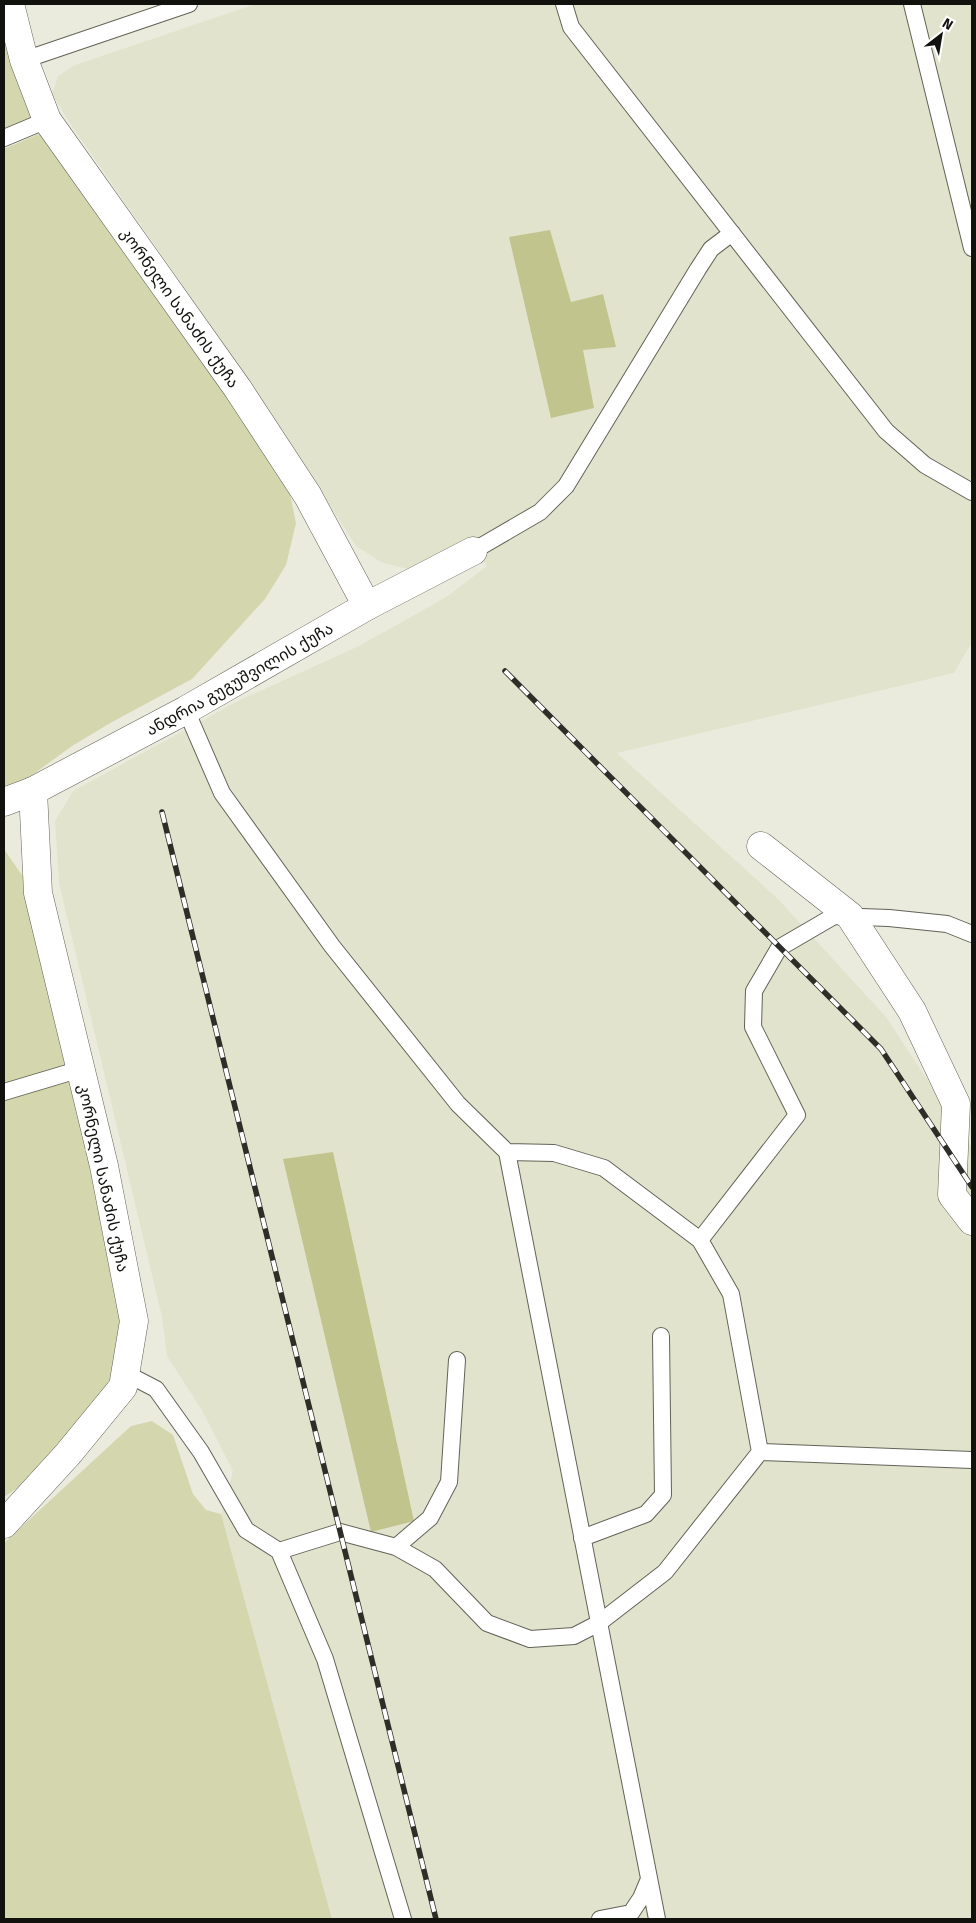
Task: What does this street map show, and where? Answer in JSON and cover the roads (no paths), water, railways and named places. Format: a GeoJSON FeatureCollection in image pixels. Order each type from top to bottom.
{"type":"FeatureCollection","features":[{"type":"Feature","properties":{"kind":"street","name":"კორნელი სანაძის ქუჩა"},"geometry":{"type":"LineString","coordinates":[[10,4],[24,60],[47,120],[243,397],[308,496],[367,606]]}},
{"type":"Feature","properties":{"kind":"street","name":"ანდრია გუგუშვილის ქუჩა"},"geometry":{"type":"LineString","coordinates":[[4,802],[33,791],[186,710],[367,606],[473,551]]}},
{"type":"Feature","properties":{"kind":"street","name":"კორნელი სანაძის ქუჩა"},"geometry":{"type":"LineString","coordinates":[[4,1524],[68,1454],[123,1387],[134,1321],[104,1166],[38,893],[33,791]]}},
{"type":"Feature","properties":{"kind":"street"},"geometry":{"type":"LineString","coordinates":[[761,846],[850,916],[912,1011],[956,1104],[952,1195],[972,1221]]}},
{"type":"Feature","properties":{"kind":"lane"},"geometry":{"type":"LineString","coordinates":[[24,60],[189,4]]}},
{"type":"Feature","properties":{"kind":"lane"},"geometry":{"type":"LineString","coordinates":[[564,4],[571,27],[886,432],[925,465],[972,492]]}},
{"type":"Feature","properties":{"kind":"lane"},"geometry":{"type":"LineString","coordinates":[[912,4],[972,248]]}},
{"type":"Feature","properties":{"kind":"lane"},"geometry":{"type":"LineString","coordinates":[[4,138],[47,120]]}},
{"type":"Feature","properties":{"kind":"lane"},"geometry":{"type":"LineString","coordinates":[[473,551],[540,512],[566,486],[702,262],[711,249],[732,233]]}},
{"type":"Feature","properties":{"kind":"lane"},"geometry":{"type":"LineString","coordinates":[[186,710],[222,793],[332,946],[458,1104],[507,1152],[657,1919]]}},
{"type":"Feature","properties":{"kind":"lane"},"geometry":{"type":"LineString","coordinates":[[700,1240],[797,1115],[753,1027],[754,991],[779,948],[834,916],[947,924],[972,934]]}},
{"type":"Feature","properties":{"kind":"lane"},"geometry":{"type":"LineString","coordinates":[[4,1092],[81,1068]]}},
{"type":"Feature","properties":{"kind":"lane"},"geometry":{"type":"LineString","coordinates":[[279,1551],[340,1532],[396,1547],[435,1569],[487,1623],[530,1639],[574,1636],[599,1623],[664,1572],[760,1452],[732,1294],[700,1240],[604,1168],[554,1154],[507,1152]]}},
{"type":"Feature","properties":{"kind":"lane"},"geometry":{"type":"LineString","coordinates":[[582,1538],[646,1514],[663,1495],[661,1336]]}},
{"type":"Feature","properties":{"kind":"lane"},"geometry":{"type":"LineString","coordinates":[[396,1547],[430,1518],[450,1482],[457,1360]]}},
{"type":"Feature","properties":{"kind":"lane"},"geometry":{"type":"LineString","coordinates":[[125,1373],[156,1389],[202,1452],[246,1530],[279,1551],[325,1659],[403,1919]]}},
{"type":"Feature","properties":{"kind":"lane"},"geometry":{"type":"LineString","coordinates":[[760,1452],[972,1460]]}},
{"type":"Feature","properties":{"kind":"lane"},"geometry":{"type":"LineString","coordinates":[[600,1919],[630,1913],[641,1898],[649,1879]]}},
{"type":"Feature","properties":{"kind":"railway"},"geometry":{"type":"LineString","coordinates":[[505,671],[881,1049],[972,1187]]}},
{"type":"Feature","properties":{"kind":"railway"},"geometry":{"type":"LineString","coordinates":[[162,812],[436,1919]]}}]}
